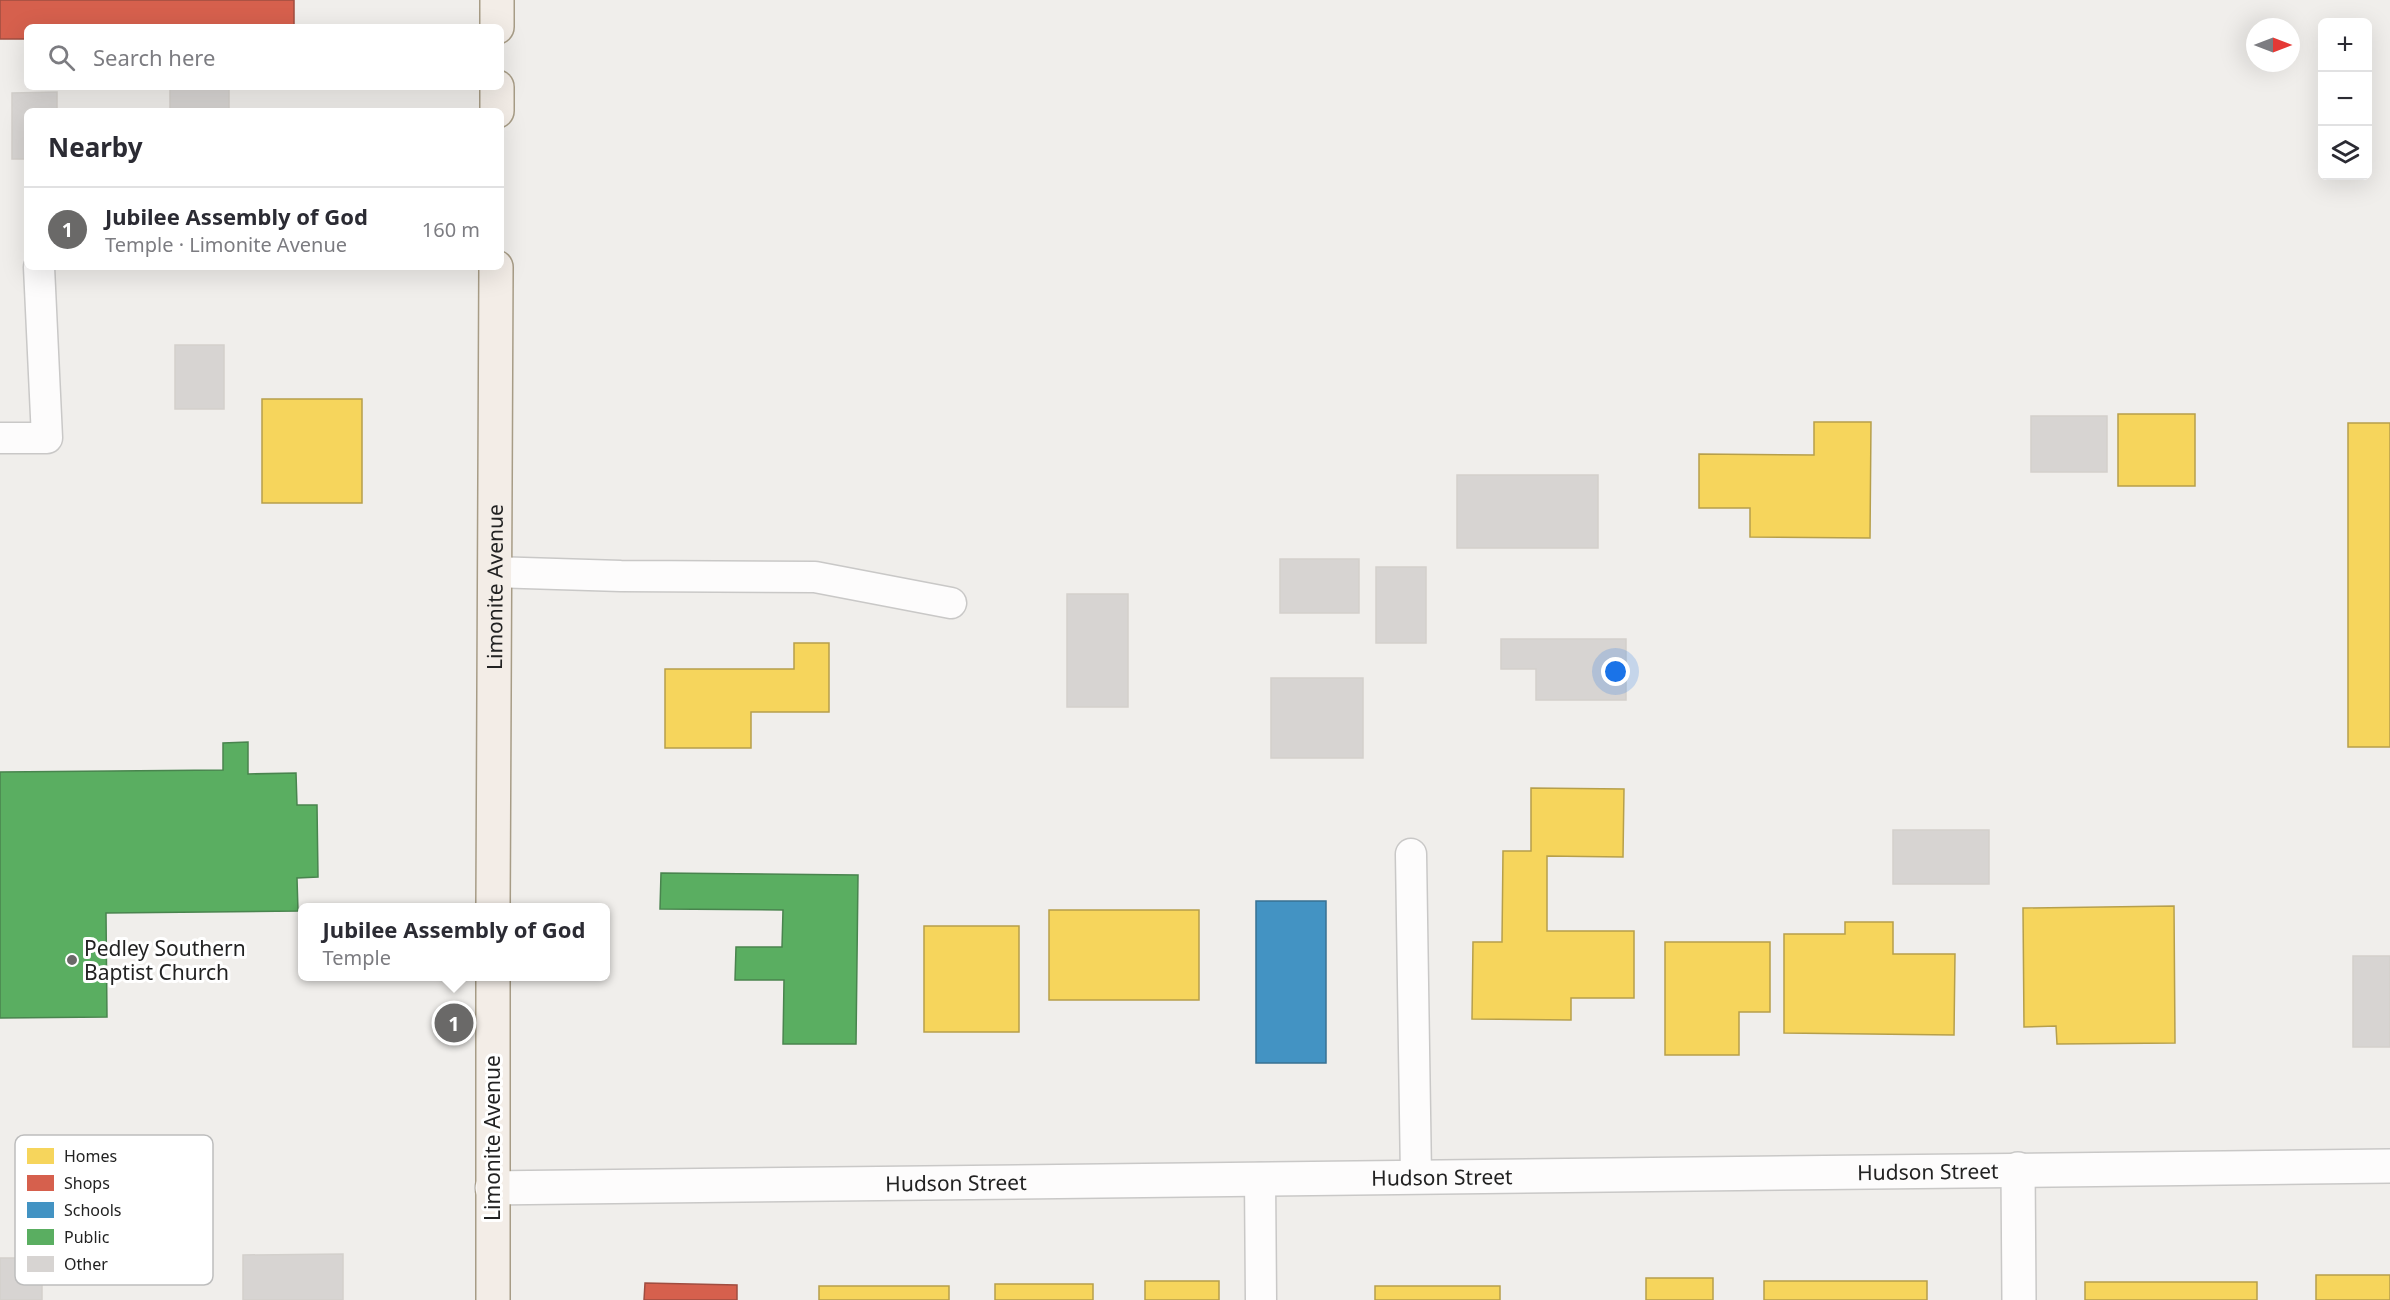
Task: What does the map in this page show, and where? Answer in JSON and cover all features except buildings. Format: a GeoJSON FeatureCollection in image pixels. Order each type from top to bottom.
{"type":"FeatureCollection","features":[{"type":"Feature","properties":{"kind":"main road"},"geometry":{"type":"LineString","coordinates":[[497,0],[497,24]]}},
{"type":"Feature","properties":{"kind":"main road"},"geometry":{"type":"LineString","coordinates":[[497,90],[497,108]]}},
{"type":"Feature","properties":{"kind":"main road","name":"Limonite Avenue"},"geometry":{"type":"LineString","coordinates":[[493,903],[496,270]]}},
{"type":"Feature","properties":{"kind":"main road","name":"Limonite Avenue"},"geometry":{"type":"LineString","coordinates":[[493,981],[493,1300]]}},
{"type":"Feature","properties":{"kind":"street","name":"Hudson Street"},"geometry":{"type":"LineString","coordinates":[[492,1188],[2390,1166]]}},
{"type":"Feature","properties":{"kind":"street"},"geometry":{"type":"LineString","coordinates":[[2018,1169],[2019,1300]]}},
{"type":"Feature","properties":{"kind":"lane"},"geometry":{"type":"LineString","coordinates":[[0,438],[47,438],[39,270]]}},
{"type":"Feature","properties":{"kind":"lane"},"geometry":{"type":"LineString","coordinates":[[494,572],[621,576],[815,577],[951,603]]}},
{"type":"Feature","properties":{"kind":"lane"},"geometry":{"type":"LineString","coordinates":[[1411,854],[1416,1177]]}},
{"type":"Feature","properties":{"kind":"lane"},"geometry":{"type":"LineString","coordinates":[[1260,1178],[1261,1300]]}},
{"type":"Feature","properties":{"kind":"place","name":"Pedley Southern Baptist Church"},"geometry":{"type":"Point","coordinates":[72,960]}},
{"type":"Feature","properties":{"kind":"place","name":"Jubilee Assembly of God"},"geometry":{"type":"Point","coordinates":[454,1023]}}]}
